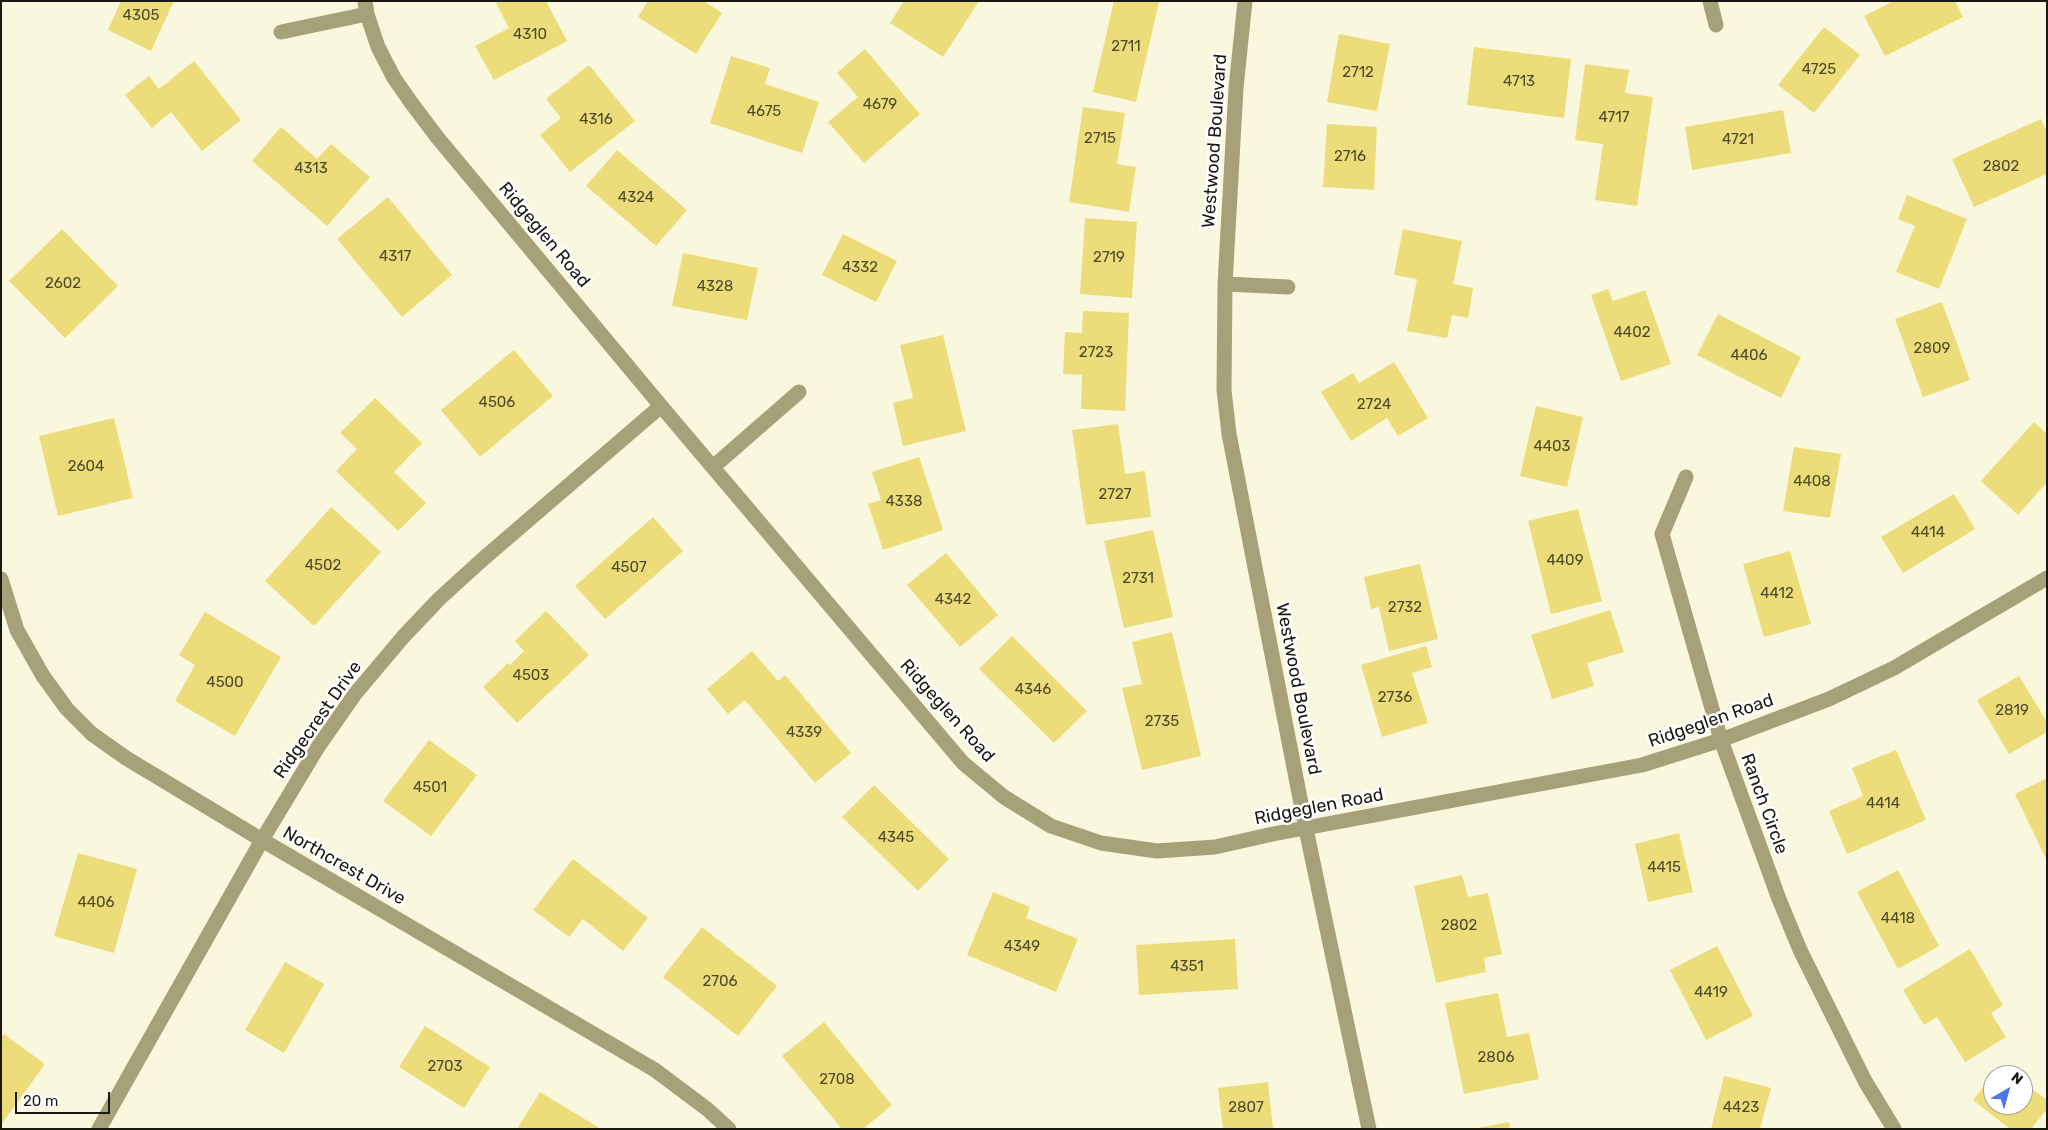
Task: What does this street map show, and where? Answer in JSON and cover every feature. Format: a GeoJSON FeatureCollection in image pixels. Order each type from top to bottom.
{"type":"FeatureCollection","features":[{"type":"Feature","properties":{"kind":"street","name":"Westwood Boulevard"},"geometry":{"type":"LineString","coordinates":[[1245,1],[1236,88],[1226,284],[1224,390],[1229,434],[1306,829],[1368,1129]]}},
{"type":"Feature","properties":{"kind":"street"},"geometry":{"type":"LineString","coordinates":[[1710,1],[1716,25]]}},
{"type":"Feature","properties":{"kind":"street","name":"Ridgeglen Road"},"geometry":{"type":"LineString","coordinates":[[282,32],[366,8],[382,55],[394,78],[437,136],[712,467],[963,763],[1004,797],[1051,826],[1101,843],[1157,851],[1215,847],[1642,766],[1721,740],[1829,699],[1894,668],[2046,579]]}},
{"type":"Feature","properties":{"kind":"street"},"geometry":{"type":"LineString","coordinates":[[1226,284],[1288,287]]}},
{"type":"Feature","properties":{"kind":"street"},"geometry":{"type":"LineString","coordinates":[[712,467],[799,392]]}},
{"type":"Feature","properties":{"kind":"street","name":"Ridgecrest Drive"},"geometry":{"type":"LineString","coordinates":[[99,1129],[262,840],[328,732],[355,694],[403,637],[439,599],[483,558],[661,406]]}},
{"type":"Feature","properties":{"kind":"street","name":"Ranch Circle"},"geometry":{"type":"LineString","coordinates":[[1686,477],[1662,534],[1721,740],[1779,900],[1800,950],[1865,1081],[1894,1129]]}},
{"type":"Feature","properties":{"kind":"street","name":"Northcrest Drive"},"geometry":{"type":"LineString","coordinates":[[1,579],[17,630],[43,676],[67,709],[92,734],[126,758],[262,840],[655,1070],[707,1109],[729,1129]]}},
{"type":"Feature","properties":{"kind":"building"},"geometry":{"type":"Polygon","coordinates":[[[121,1],[174,1],[151,51],[108,30],[121,1]]]}},
{"type":"Feature","properties":{"kind":"building"},"geometry":{"type":"Polygon","coordinates":[[[500,1],[546,1],[567,41],[494,80],[475,46],[509,28],[496,3],[500,1]]]}},
{"type":"Feature","properties":{"kind":"building"},"geometry":{"type":"Polygon","coordinates":[[[648,1],[704,1],[722,13],[696,54],[638,17],[648,1]]]}},
{"type":"Feature","properties":{"kind":"building"},"geometry":{"type":"Polygon","coordinates":[[[904,1],[979,1],[943,57],[890,23],[904,1]]]}},
{"type":"Feature","properties":{"kind":"building"},"geometry":{"type":"Polygon","coordinates":[[[1114,1],[1159,2],[1136,102],[1093,92],[1114,1]]]}},
{"type":"Feature","properties":{"kind":"building"},"geometry":{"type":"Polygon","coordinates":[[[1894,1],[1955,1],[1963,17],[1885,56],[1864,16],[1894,1]]]}},
{"type":"Feature","properties":{"kind":"building"},"geometry":{"type":"Polygon","coordinates":[[[1824,27],[1860,55],[1814,113],[1778,85],[1824,27]]]}},
{"type":"Feature","properties":{"kind":"building"},"geometry":{"type":"Polygon","coordinates":[[[1339,34],[1390,44],[1377,111],[1327,102],[1339,34]]]}},
{"type":"Feature","properties":{"kind":"building"},"geometry":{"type":"Polygon","coordinates":[[[1474,47],[1571,59],[1564,118],[1467,105],[1474,47]]]}},
{"type":"Feature","properties":{"kind":"building"},"geometry":{"type":"Polygon","coordinates":[[[865,49],[920,114],[864,163],[828,122],[858,97],[837,73],[865,49]]]}},
{"type":"Feature","properties":{"kind":"building"},"geometry":{"type":"Polygon","coordinates":[[[731,56],[770,68],[765,84],[819,102],[802,153],[710,123],[731,56]]]}},
{"type":"Feature","properties":{"kind":"building"},"geometry":{"type":"Polygon","coordinates":[[[194,61],[241,120],[202,151],[171,112],[152,128],[125,95],[149,76],[159,89],[194,61]]]}},
{"type":"Feature","properties":{"kind":"building"},"geometry":{"type":"Polygon","coordinates":[[[1585,64],[1629,70],[1625,93],[1653,97],[1637,206],[1595,200],[1603,144],[1575,140],[1585,64]]]}},
{"type":"Feature","properties":{"kind":"building"},"geometry":{"type":"Polygon","coordinates":[[[589,65],[635,121],[570,172],[540,135],[561,118],[546,99],[589,65]]]}},
{"type":"Feature","properties":{"kind":"building"},"geometry":{"type":"Polygon","coordinates":[[[1083,107],[1125,113],[1117,164],[1136,167],[1129,212],[1069,202],[1083,107]]]}},
{"type":"Feature","properties":{"kind":"building"},"geometry":{"type":"Polygon","coordinates":[[[1783,110],[1791,153],[1692,170],[1685,127],[1783,110]]]}},
{"type":"Feature","properties":{"kind":"building"},"geometry":{"type":"Polygon","coordinates":[[[2041,119],[2047,132],[2047,174],[1974,207],[1952,159],[2041,119]]]}},
{"type":"Feature","properties":{"kind":"building"},"geometry":{"type":"Polygon","coordinates":[[[1327,124],[1377,127],[1374,190],[1323,187],[1327,124]]]}},
{"type":"Feature","properties":{"kind":"building"},"geometry":{"type":"Polygon","coordinates":[[[281,127],[317,159],[331,144],[370,177],[327,226],[252,161],[281,127]]]}},
{"type":"Feature","properties":{"kind":"building"},"geometry":{"type":"Polygon","coordinates":[[[617,150],[687,210],[656,246],[586,186],[617,150]]]}},
{"type":"Feature","properties":{"kind":"building"},"geometry":{"type":"Polygon","coordinates":[[[1907,195],[1967,219],[1939,289],[1896,272],[1915,226],[1898,219],[1907,195]]]}},
{"type":"Feature","properties":{"kind":"building"},"geometry":{"type":"Polygon","coordinates":[[[388,197],[452,275],[402,317],[337,239],[388,197]]]}},
{"type":"Feature","properties":{"kind":"building"},"geometry":{"type":"Polygon","coordinates":[[[1085,218],[1137,222],[1132,298],[1080,294],[1085,218]]]}},
{"type":"Feature","properties":{"kind":"building"},"geometry":{"type":"Polygon","coordinates":[[[62,229],[118,286],[65,338],[9,281],[62,229]]]}},
{"type":"Feature","properties":{"kind":"building"},"geometry":{"type":"Polygon","coordinates":[[[1403,229],[1462,241],[1453,284],[1473,288],[1468,318],[1452,315],[1447,338],[1407,331],[1417,279],[1394,275],[1403,229]]]}},
{"type":"Feature","properties":{"kind":"building"},"geometry":{"type":"Polygon","coordinates":[[[843,234],[897,261],[876,302],[822,275],[843,234]]]}},
{"type":"Feature","properties":{"kind":"building"},"geometry":{"type":"Polygon","coordinates":[[[683,253],[758,268],[747,320],[672,306],[683,253]]]}},
{"type":"Feature","properties":{"kind":"building"},"geometry":{"type":"Polygon","coordinates":[[[1608,289],[1613,301],[1645,290],[1671,364],[1621,381],[1591,295],[1608,289]]]}},
{"type":"Feature","properties":{"kind":"building"},"geometry":{"type":"Polygon","coordinates":[[[1942,302],[1970,380],[1923,397],[1895,319],[1942,302]]]}},
{"type":"Feature","properties":{"kind":"building"},"geometry":{"type":"Polygon","coordinates":[[[1083,311],[1129,313],[1125,411],[1081,409],[1082,375],[1063,374],[1065,332],[1082,333],[1083,311]]]}},
{"type":"Feature","properties":{"kind":"building"},"geometry":{"type":"Polygon","coordinates":[[[1718,314],[1801,357],[1781,398],[1697,355],[1718,314]]]}},
{"type":"Feature","properties":{"kind":"building"},"geometry":{"type":"Polygon","coordinates":[[[943,335],[966,431],[903,446],[893,403],[913,398],[900,345],[943,335]]]}},
{"type":"Feature","properties":{"kind":"building"},"geometry":{"type":"Polygon","coordinates":[[[514,350],[553,396],[480,457],[441,410],[514,350]]]}},
{"type":"Feature","properties":{"kind":"building"},"geometry":{"type":"Polygon","coordinates":[[[1394,362],[1428,418],[1398,436],[1387,418],[1351,441],[1321,392],[1353,373],[1359,383],[1394,362]]]}},
{"type":"Feature","properties":{"kind":"building"},"geometry":{"type":"Polygon","coordinates":[[[375,398],[422,443],[394,472],[426,503],[398,531],[336,471],[357,449],[340,433],[375,398]]]}},
{"type":"Feature","properties":{"kind":"building"},"geometry":{"type":"Polygon","coordinates":[[[1536,406],[1583,417],[1567,487],[1520,476],[1536,406]]]}},
{"type":"Feature","properties":{"kind":"building"},"geometry":{"type":"Polygon","coordinates":[[[114,418],[133,498],[58,516],[39,436],[114,418]]]}},
{"type":"Feature","properties":{"kind":"building"},"geometry":{"type":"Polygon","coordinates":[[[2034,422],[2047,434],[2047,482],[2018,515],[1981,481],[2034,422]]]}},
{"type":"Feature","properties":{"kind":"building"},"geometry":{"type":"Polygon","coordinates":[[[1118,424],[1125,474],[1145,471],[1151,517],[1086,525],[1072,430],[1118,424]]]}},
{"type":"Feature","properties":{"kind":"building"},"geometry":{"type":"Polygon","coordinates":[[[1794,447],[1841,454],[1830,518],[1783,511],[1794,447]]]}},
{"type":"Feature","properties":{"kind":"building"},"geometry":{"type":"Polygon","coordinates":[[[919,457],[943,530],[883,550],[868,504],[881,500],[872,472],[919,457]]]}},
{"type":"Feature","properties":{"kind":"building"},"geometry":{"type":"Polygon","coordinates":[[[1954,494],[1975,529],[1903,573],[1881,537],[1954,494]]]}},
{"type":"Feature","properties":{"kind":"building"},"geometry":{"type":"Polygon","coordinates":[[[331,507],[381,552],[314,626],[265,581],[331,507]]]}},
{"type":"Feature","properties":{"kind":"building"},"geometry":{"type":"Polygon","coordinates":[[[1578,509],[1602,601],[1551,614],[1528,521],[1578,509]]]}},
{"type":"Feature","properties":{"kind":"building"},"geometry":{"type":"Polygon","coordinates":[[[653,517],[683,551],[605,619],[575,586],[653,517]]]}},
{"type":"Feature","properties":{"kind":"building"},"geometry":{"type":"Polygon","coordinates":[[[1153,530],[1173,617],[1124,628],[1104,541],[1153,530]]]}},
{"type":"Feature","properties":{"kind":"building"},"geometry":{"type":"Polygon","coordinates":[[[1790,551],[1811,624],[1764,637],[1743,564],[1790,551]]]}},
{"type":"Feature","properties":{"kind":"building"},"geometry":{"type":"Polygon","coordinates":[[[946,553],[998,615],[960,647],[907,585],[946,553]]]}},
{"type":"Feature","properties":{"kind":"building"},"geometry":{"type":"Polygon","coordinates":[[[1420,564],[1438,639],[1389,651],[1379,607],[1371,609],[1364,577],[1420,564]]]}},
{"type":"Feature","properties":{"kind":"building"},"geometry":{"type":"Polygon","coordinates":[[[1610,610],[1624,652],[1587,663],[1594,686],[1552,699],[1531,635],[1610,610]]]}},
{"type":"Feature","properties":{"kind":"building"},"geometry":{"type":"Polygon","coordinates":[[[546,611],[589,655],[517,723],[483,687],[508,663],[510,665],[524,651],[515,641],[546,611]]]}},
{"type":"Feature","properties":{"kind":"building"},"geometry":{"type":"Polygon","coordinates":[[[205,612],[281,657],[235,736],[175,701],[195,665],[179,655],[205,612]]]}},
{"type":"Feature","properties":{"kind":"building"},"geometry":{"type":"Polygon","coordinates":[[[1172,632],[1201,756],[1142,770],[1122,688],[1142,684],[1132,642],[1172,632]]]}},
{"type":"Feature","properties":{"kind":"building"},"geometry":{"type":"Polygon","coordinates":[[[1012,636],[1087,711],[1054,743],[979,669],[1012,636]]]}},
{"type":"Feature","properties":{"kind":"building"},"geometry":{"type":"Polygon","coordinates":[[[1426,646],[1432,667],[1412,673],[1428,723],[1382,737],[1361,665],[1426,646]]]}},
{"type":"Feature","properties":{"kind":"building"},"geometry":{"type":"Polygon","coordinates":[[[752,651],[778,681],[785,675],[851,753],[815,783],[745,700],[728,714],[707,689],[752,651]]]}},
{"type":"Feature","properties":{"kind":"building"},"geometry":{"type":"Polygon","coordinates":[[[2019,676],[2047,722],[2047,732],[2009,754],[1977,700],[2019,676]]]}},
{"type":"Feature","properties":{"kind":"building"},"geometry":{"type":"Polygon","coordinates":[[[429,740],[477,775],[431,836],[383,801],[429,740]]]}},
{"type":"Feature","properties":{"kind":"building"},"geometry":{"type":"Polygon","coordinates":[[[1896,750],[1926,820],[1847,854],[1829,811],[1863,796],[1852,768],[1896,750]]]}},
{"type":"Feature","properties":{"kind":"building"},"geometry":{"type":"Polygon","coordinates":[[[2047,778],[2047,861],[2015,794],[2047,778]]]}},
{"type":"Feature","properties":{"kind":"building"},"geometry":{"type":"Polygon","coordinates":[[[874,785],[949,859],[918,891],[842,817],[874,785]]]}},
{"type":"Feature","properties":{"kind":"building"},"geometry":{"type":"Polygon","coordinates":[[[1679,833],[1693,892],[1648,902],[1635,844],[1679,833]]]}},
{"type":"Feature","properties":{"kind":"building"},"geometry":{"type":"Polygon","coordinates":[[[78,853],[137,869],[114,953],[54,936],[78,853]]]}},
{"type":"Feature","properties":{"kind":"building"},"geometry":{"type":"Polygon","coordinates":[[[573,859],[648,918],[623,951],[583,919],[569,937],[533,910],[573,859]]]}},
{"type":"Feature","properties":{"kind":"building"},"geometry":{"type":"Polygon","coordinates":[[[1898,870],[1939,946],[1898,969],[1857,892],[1898,870]]]}},
{"type":"Feature","properties":{"kind":"building"},"geometry":{"type":"Polygon","coordinates":[[[1462,875],[1468,897],[1488,893],[1502,954],[1484,958],[1486,972],[1436,983],[1414,886],[1462,875]]]}},
{"type":"Feature","properties":{"kind":"building"},"geometry":{"type":"Polygon","coordinates":[[[993,892],[1030,907],[1026,918],[1078,939],[1056,992],[967,955],[993,892]]]}},
{"type":"Feature","properties":{"kind":"building"},"geometry":{"type":"Polygon","coordinates":[[[702,927],[777,986],[738,1036],[663,977],[702,927]]]}},
{"type":"Feature","properties":{"kind":"building"},"geometry":{"type":"Polygon","coordinates":[[[1235,939],[1238,989],[1139,995],[1136,945],[1235,939]]]}},
{"type":"Feature","properties":{"kind":"building"},"geometry":{"type":"Polygon","coordinates":[[[1717,946],[1753,1016],[1706,1040],[1670,970],[1717,946]]]}},
{"type":"Feature","properties":{"kind":"building"},"geometry":{"type":"Polygon","coordinates":[[[1970,949],[2003,1005],[1991,1013],[2006,1037],[1965,1062],[1937,1017],[1924,1025],[1903,990],[1970,949]]]}},
{"type":"Feature","properties":{"kind":"building"},"geometry":{"type":"Polygon","coordinates":[[[285,962],[324,984],[284,1053],[245,1030],[285,962]]]}},
{"type":"Feature","properties":{"kind":"building"},"geometry":{"type":"Polygon","coordinates":[[[1498,993],[1507,1037],[1529,1033],[1539,1079],[1464,1094],[1445,1003],[1498,993]]]}},
{"type":"Feature","properties":{"kind":"building"},"geometry":{"type":"Polygon","coordinates":[[[824,1022],[892,1105],[863,1129],[842,1129],[782,1056],[824,1022]]]}},
{"type":"Feature","properties":{"kind":"building"},"geometry":{"type":"Polygon","coordinates":[[[425,1026],[490,1067],[464,1108],[399,1067],[425,1026]]]}},
{"type":"Feature","properties":{"kind":"building"},"geometry":{"type":"Polygon","coordinates":[[[4,1034],[45,1064],[1,1125],[1,1038],[4,1034]]]}},
{"type":"Feature","properties":{"kind":"building"},"geometry":{"type":"Polygon","coordinates":[[[1724,1076],[1771,1088],[1760,1129],[1711,1129],[1724,1076]]]}},
{"type":"Feature","properties":{"kind":"building"},"geometry":{"type":"Polygon","coordinates":[[[1268,1082],[1273,1129],[1223,1129],[1218,1088],[1268,1082]]]}},
{"type":"Feature","properties":{"kind":"building"},"geometry":{"type":"Polygon","coordinates":[[[1983,1088],[1983,1108],[1973,1100],[1983,1088]]]}},
{"type":"Feature","properties":{"kind":"building"},"geometry":{"type":"Polygon","coordinates":[[[2033,1090],[2047,1100],[2047,1109],[2031,1129],[2010,1129],[1992,1115],[2033,1115],[2033,1090]]]}},
{"type":"Feature","properties":{"kind":"building"},"geometry":{"type":"Polygon","coordinates":[[[540,1092],[601,1129],[517,1129],[540,1092]]]}},
{"type":"Feature","properties":{"kind":"building"},"geometry":{"type":"Polygon","coordinates":[[[1509,1122],[1510,1129],[1477,1129],[1477,1128],[1509,1122]]]}}]}
